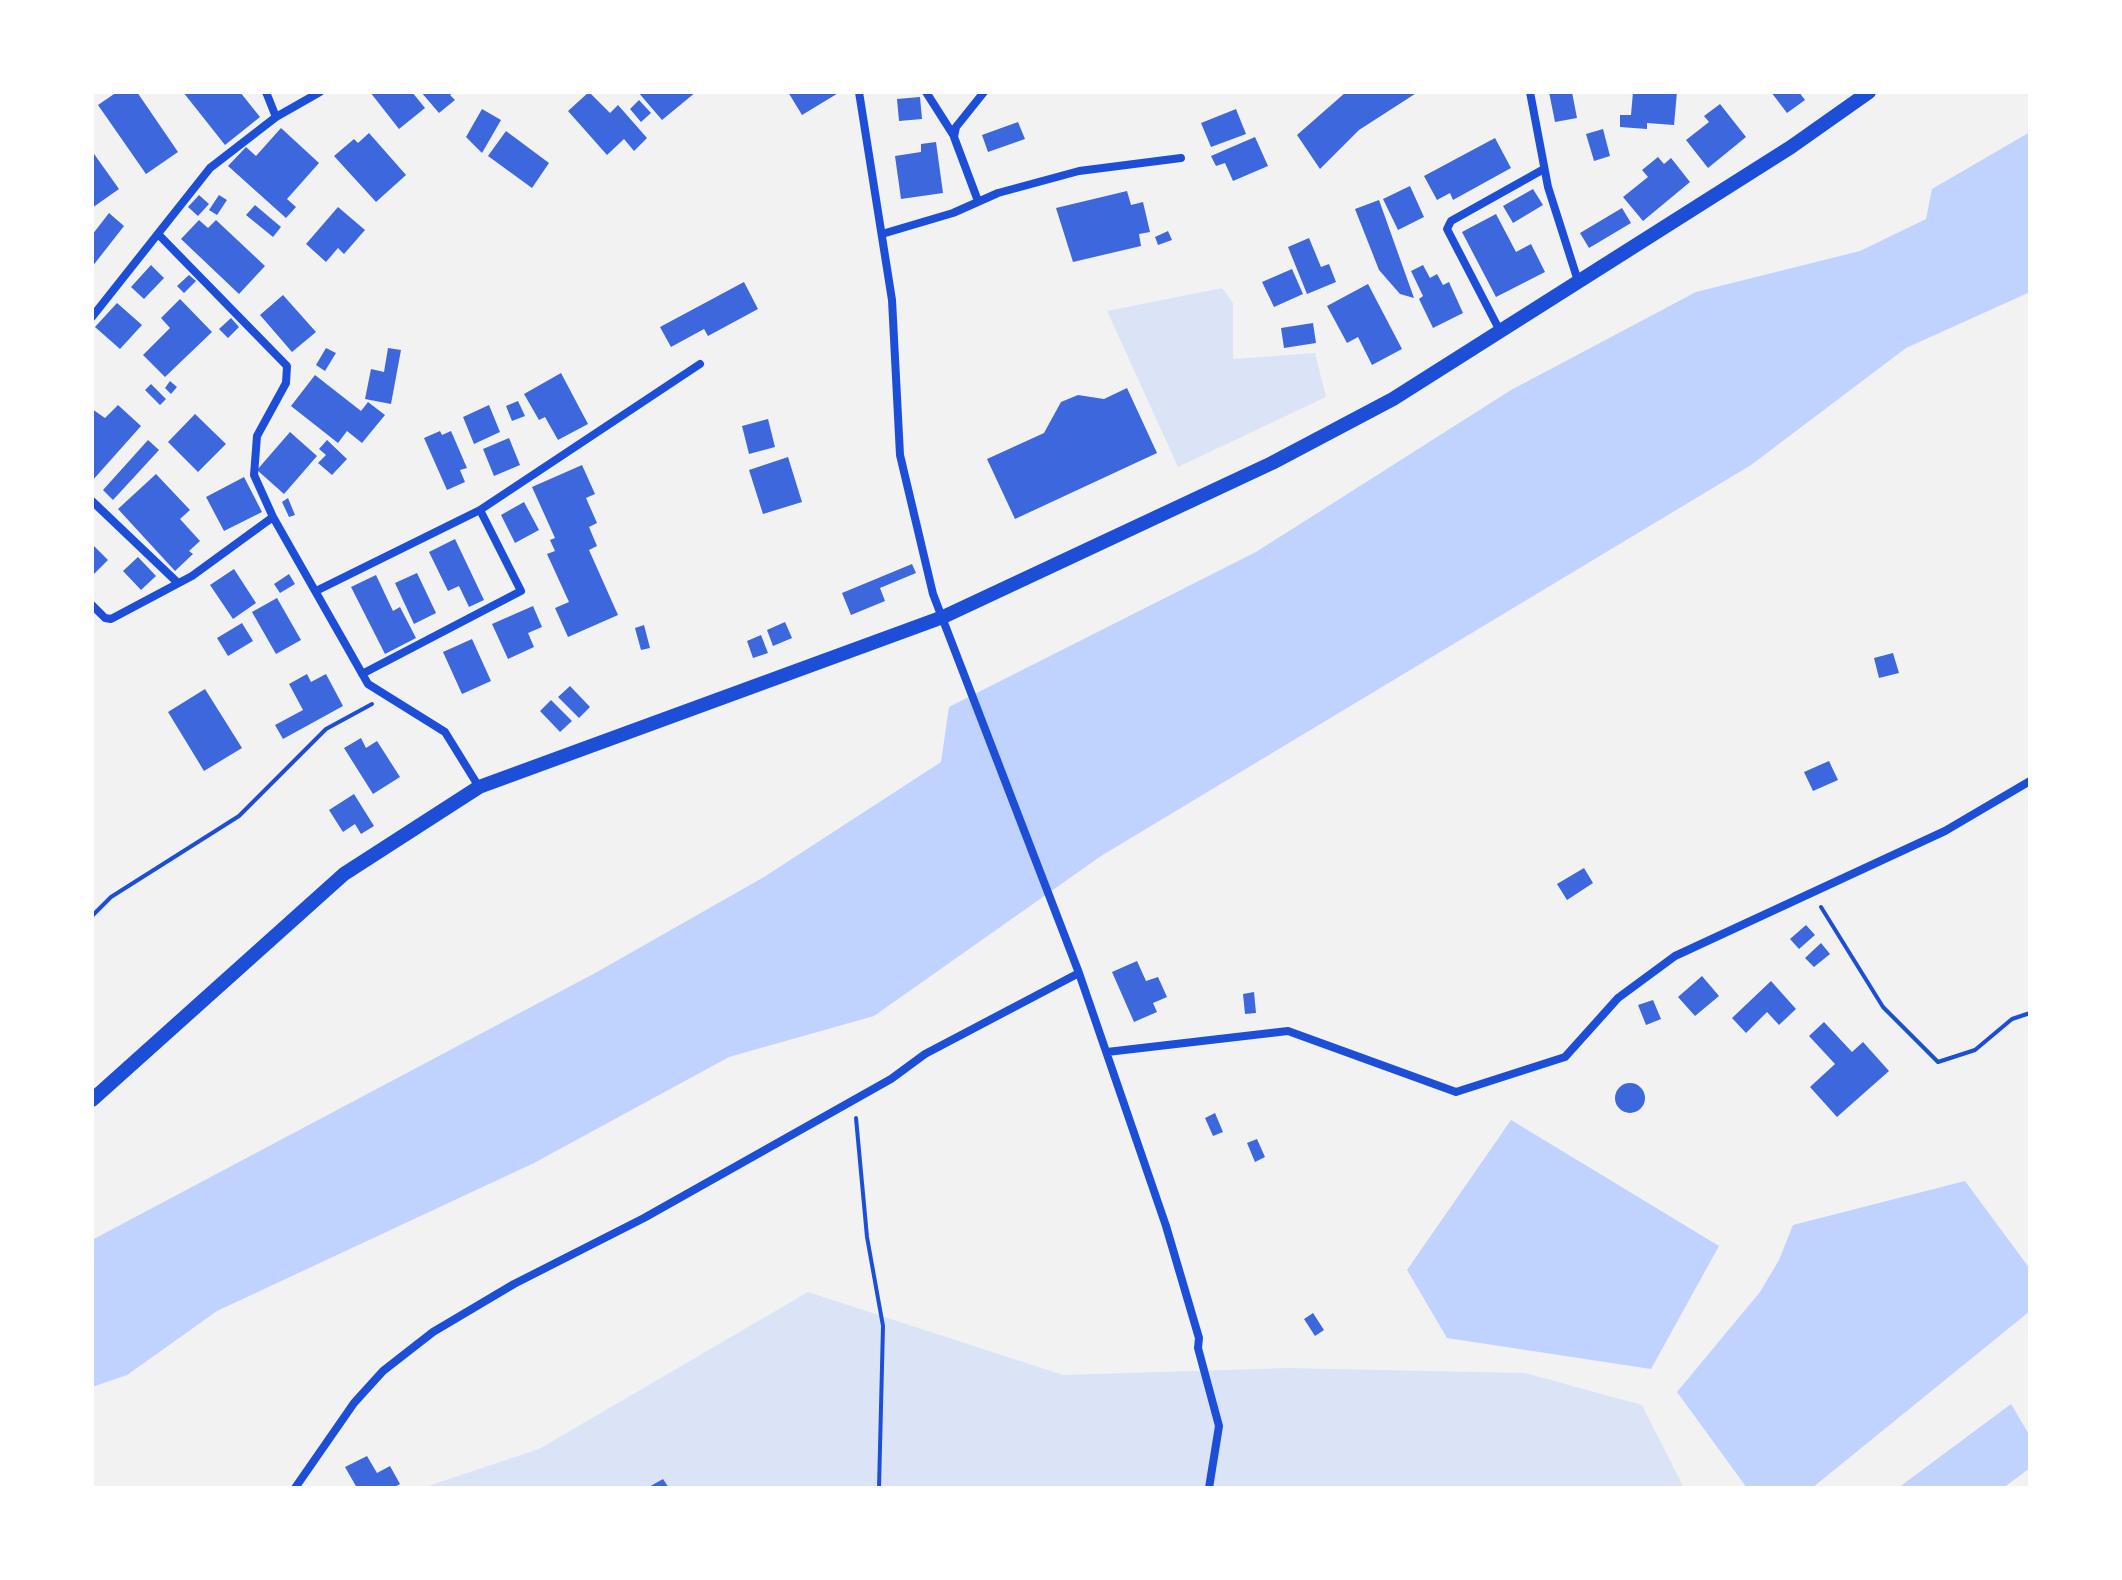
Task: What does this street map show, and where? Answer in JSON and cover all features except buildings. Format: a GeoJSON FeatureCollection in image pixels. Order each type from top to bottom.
{"type":"FeatureCollection","features":[{"type":"Feature","properties":{"kind":"street"},"geometry":{"type":"LineString","coordinates":[[266,92],[276,117]]}},
{"type":"Feature","properties":{"kind":"street"},"geometry":{"type":"LineString","coordinates":[[92,317],[210,168],[276,117],[320,92]]}},
{"type":"Feature","properties":{"kind":"street"},"geometry":{"type":"LineString","coordinates":[[926,92],[954,137],[978,201]]}},
{"type":"Feature","properties":{"kind":"street"},"geometry":{"type":"LineString","coordinates":[[954,137],[956,127],[984,92]]}},
{"type":"Feature","properties":{"kind":"street"},"geometry":{"type":"LineString","coordinates":[[1530,92],[1544,169],[1578,281]]}},
{"type":"Feature","properties":{"kind":"street"},"geometry":{"type":"LineString","coordinates":[[92,1100],[344,874],[479,787],[943,617],[1272,463],[1393,399],[1791,147],[1869,92]]}},
{"type":"Feature","properties":{"kind":"street"},"geometry":{"type":"LineString","coordinates":[[862,93],[892,300],[900,455],[933,594],[1073,955],[1166,1226],[1199,1338],[1198,1348],[1219,1426],[1209,1488]]}},
{"type":"Feature","properties":{"kind":"street"},"geometry":{"type":"LineString","coordinates":[[882,234],[1079,171],[1181,158]]}},
{"type":"Feature","properties":{"kind":"street"},"geometry":{"type":"LineString","coordinates":[[1500,331],[1447,229],[1451,221],[1544,169]]}},
{"type":"Feature","properties":{"kind":"street"},"geometry":{"type":"LineString","coordinates":[[158,234],[287,366],[286,383],[257,436],[254,475],[273,517],[368,684],[445,732],[479,787]]}},
{"type":"Feature","properties":{"kind":"street"},"geometry":{"type":"LineString","coordinates":[[316,591],[480,510],[700,364]]}},
{"type":"Feature","properties":{"kind":"street"},"geometry":{"type":"LineString","coordinates":[[92,501],[178,583]]}},
{"type":"Feature","properties":{"kind":"street"},"geometry":{"type":"LineString","coordinates":[[362,674],[521,591],[480,510]]}},
{"type":"Feature","properties":{"kind":"street"},"geometry":{"type":"LineString","coordinates":[[92,605],[105,618],[111,619],[178,583],[273,517]]}},
{"type":"Feature","properties":{"kind":"street"},"geometry":{"type":"LineString","coordinates":[[1107,1052],[1288,1031],[1456,1092],[1565,1057],[1618,998],[1675,956],[1945,831],[2030,781]]}},
{"type":"Feature","properties":{"kind":"street"},"geometry":{"type":"LineString","coordinates":[[295,1488],[354,1403],[383,1371],[433,1332],[514,1284],[644,1218],[891,1079],[925,1054],[1079,973]]}},
{"type":"Feature","properties":{"kind":"path"},"geometry":{"type":"LineString","coordinates":[[92,916],[111,897],[239,816],[326,729],[387,696]]}},
{"type":"Feature","properties":{"kind":"path"},"geometry":{"type":"LineString","coordinates":[[1808,896],[1822,908],[1883,1007],[1938,1062],[1975,1050],[2012,1019],[2030,1013]]}},
{"type":"Feature","properties":{"kind":"path"},"geometry":{"type":"LineString","coordinates":[[851,1101],[860,1139],[867,1237],[883,1326],[879,1488]]}},
{"type":"Feature","properties":{"kind":"shaded area"},"geometry":{"type":"Polygon","coordinates":[[[1222,288],[1233,303],[1233,359],[1315,353],[1326,397],[1178,467],[1107,311],[1222,288]]]}},
{"type":"Feature","properties":{"kind":"shaded area"},"geometry":{"type":"Polygon","coordinates":[[[808,1292],[1063,1375],[1288,1368],[1525,1373],[1642,1405],[1684,1488],[422,1488],[539,1449],[808,1292]]]}},
{"type":"Feature","properties":{"kind":"water"},"geometry":{"type":"Polygon","coordinates":[[[2030,132],[2030,292],[1906,348],[1751,465],[1101,856],[874,1016],[729,1057],[534,1163],[217,1311],[127,1375],[92,1387],[92,1240],[597,972],[764,877],[941,762],[949,707],[1256,552],[1511,390],[1696,292],[1860,251],[1926,219],[1932,189],[2030,132]]]}},
{"type":"Feature","properties":{"kind":"water"},"geometry":{"type":"Polygon","coordinates":[[[1511,1120],[1719,1246],[1651,1369],[1447,1338],[1407,1270],[1511,1120]]]}},
{"type":"Feature","properties":{"kind":"water"},"geometry":{"type":"Polygon","coordinates":[[[1965,1181],[2030,1269],[2030,1311],[1812,1488],[1747,1488],[1677,1392],[1760,1292],[1779,1260],[1793,1225],[1965,1181]]]}},
{"type":"Feature","properties":{"kind":"water"},"geometry":{"type":"Polygon","coordinates":[[[2011,1404],[2030,1436],[2030,1468],[2003,1488],[1898,1488],[2011,1404]]]}}]}
